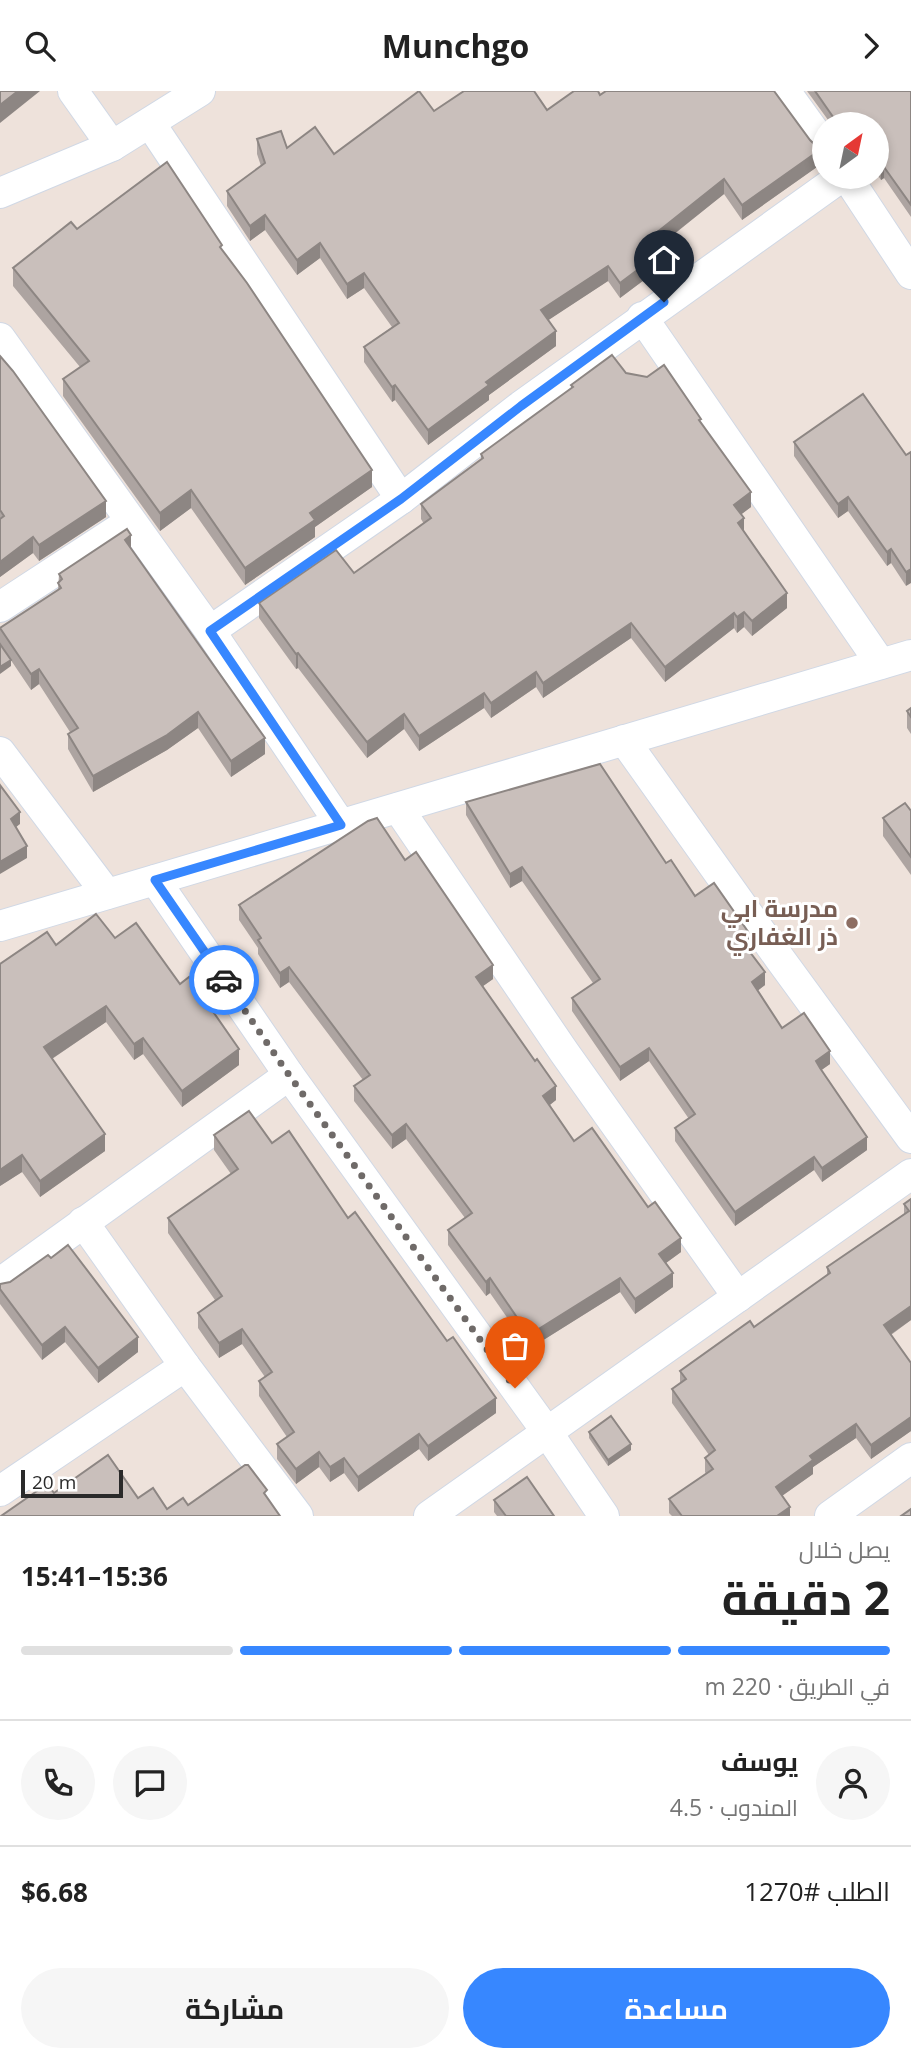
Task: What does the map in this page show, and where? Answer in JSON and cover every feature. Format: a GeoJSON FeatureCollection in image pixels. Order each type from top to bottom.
{"type":"FeatureCollection","features":[{"type":"Feature","properties":{"kind":"street"},"geometry":{"type":"LineString","coordinates":[[73,91],[112,146]]}},
{"type":"Feature","properties":{"kind":"street"},"geometry":{"type":"LineString","coordinates":[[0,193],[112,146],[200,91]]}},
{"type":"Feature","properties":{"kind":"street"},"geometry":{"type":"LineString","coordinates":[[785,91],[812,128]]}},
{"type":"Feature","properties":{"kind":"street"},"geometry":{"type":"LineString","coordinates":[[149,123],[401,499]]}},
{"type":"Feature","properties":{"kind":"street"},"geometry":{"type":"LineString","coordinates":[[210,631],[401,499],[642,317],[824,189]]}},
{"type":"Feature","properties":{"kind":"street"},"geometry":{"type":"LineString","coordinates":[[855,189],[911,274]]}},
{"type":"Feature","properties":{"kind":"street"},"geometry":{"type":"LineString","coordinates":[[642,317],[881,664]]}},
{"type":"Feature","properties":{"kind":"street"},"geometry":{"type":"LineString","coordinates":[[0,338],[210,631],[341,825]]}},
{"type":"Feature","properties":{"kind":"street"},"geometry":{"type":"LineString","coordinates":[[0,607],[130,522]]}},
{"type":"Feature","properties":{"kind":"street"},"geometry":{"type":"LineString","coordinates":[[0,926],[911,655]]}},
{"type":"Feature","properties":{"kind":"street"},"geometry":{"type":"LineString","coordinates":[[624,740],[772,949],[911,1138]]}},
{"type":"Feature","properties":{"kind":"street"},"geometry":{"type":"LineString","coordinates":[[0,753],[107,894]]}},
{"type":"Feature","properties":{"kind":"street"},"geometry":{"type":"LineString","coordinates":[[398,808],[564,1052],[737,1297]]}},
{"type":"Feature","properties":{"kind":"street"},"geometry":{"type":"LineString","coordinates":[[155,880],[289,1075],[547,1432],[604,1516]]}},
{"type":"Feature","properties":{"kind":"street"},"geometry":{"type":"LineString","coordinates":[[0,1283],[289,1075]]}},
{"type":"Feature","properties":{"kind":"street"},"geometry":{"type":"LineString","coordinates":[[429,1516],[911,1174]]}},
{"type":"Feature","properties":{"kind":"street"},"geometry":{"type":"LineString","coordinates":[[83,1221],[185,1366],[298,1516]]}},
{"type":"Feature","properties":{"kind":"street"},"geometry":{"type":"LineString","coordinates":[[0,1491],[185,1366]]}},
{"type":"Feature","properties":{"kind":"street"},"geometry":{"type":"LineString","coordinates":[[830,1516],[911,1458]]}},
{"type":"Feature","properties":{"kind":"building"},"geometry":{"type":"Polygon","coordinates":[[[0,91],[18,91],[0,105],[0,91]]]}},
{"type":"Feature","properties":{"kind":"building"},"geometry":{"type":"Polygon","coordinates":[[[419,91],[434,111],[464,91],[534,91],[547,110],[574,91],[598,91],[600,95],[606,91],[774,91],[812,142],[812,155],[742,205],[724,179],[645,242],[656,256],[620,283],[608,266],[541,310],[556,331],[486,382],[489,385],[428,430],[395,385],[392,387],[364,347],[399,323],[364,273],[347,284],[320,243],[297,260],[265,215],[250,226],[227,191],[265,163],[257,139],[281,131],[287,148],[315,127],[334,154],[419,91]]]}},
{"type":"Feature","properties":{"kind":"building"},"geometry":{"type":"Polygon","coordinates":[[[815,91],[911,91],[911,205],[889,174],[889,112],[830,112],[815,91]]]}},
{"type":"Feature","properties":{"kind":"building"},"geometry":{"type":"Polygon","coordinates":[[[167,162],[222,245],[220,247],[372,470],[310,513],[315,520],[245,568],[191,490],[160,513],[63,379],[89,361],[13,268],[71,222],[77,229],[167,162]]]}},
{"type":"Feature","properties":{"kind":"building"},"geometry":{"type":"Polygon","coordinates":[[[612,355],[626,373],[647,377],[664,365],[701,419],[699,420],[751,492],[734,505],[744,518],[738,523],[787,593],[752,621],[744,612],[737,617],[734,613],[665,667],[631,623],[543,683],[536,672],[491,703],[484,693],[419,736],[404,714],[367,742],[259,603],[336,550],[354,573],[431,518],[421,504],[483,458],[481,454],[612,355]]]}},
{"type":"Feature","properties":{"kind":"building"},"geometry":{"type":"Polygon","coordinates":[[[0,356],[106,501],[39,545],[33,537],[0,562],[0,519],[4,516],[0,510],[0,356]]]}},
{"type":"Feature","properties":{"kind":"building"},"geometry":{"type":"Polygon","coordinates":[[[863,394],[906,455],[911,452],[911,569],[906,572],[891,549],[887,552],[848,497],[838,504],[794,442],[863,394]]]}},
{"type":"Feature","properties":{"kind":"building"},"geometry":{"type":"Polygon","coordinates":[[[127,529],[131,535],[125,540],[265,738],[231,761],[198,712],[167,735],[93,776],[68,734],[78,728],[39,669],[31,674],[0,628],[61,588],[58,583],[62,579],[59,574],[127,529]]]}},
{"type":"Feature","properties":{"kind":"building"},"geometry":{"type":"Polygon","coordinates":[[[0,644],[11,660],[0,667],[0,644]]]}},
{"type":"Feature","properties":{"kind":"building"},"geometry":{"type":"Polygon","coordinates":[[[600,764],[666,863],[671,860],[695,896],[714,883],[749,933],[740,939],[765,972],[752,982],[782,1028],[804,1013],[830,1051],[816,1061],[867,1137],[822,1168],[814,1157],[735,1212],[675,1128],[695,1114],[649,1048],[620,1067],[572,998],[600,979],[522,867],[510,874],[466,802],[600,764]]]}},
{"type":"Feature","properties":{"kind":"building"},"geometry":{"type":"Polygon","coordinates":[[[0,785],[20,812],[11,819],[27,846],[0,862],[0,785]]]}},
{"type":"Feature","properties":{"kind":"building"},"geometry":{"type":"Polygon","coordinates":[[[905,803],[911,811],[911,857],[883,818],[905,803]]]}},
{"type":"Feature","properties":{"kind":"building"},"geometry":{"type":"Polygon","coordinates":[[[377,818],[405,860],[416,852],[493,965],[476,977],[535,1061],[537,1059],[556,1086],[543,1096],[574,1141],[592,1128],[648,1207],[655,1202],[681,1238],[659,1254],[673,1273],[635,1299],[620,1278],[529,1335],[490,1278],[486,1282],[448,1230],[472,1213],[406,1124],[392,1135],[354,1086],[370,1075],[289,967],[280,973],[239,905],[368,821],[377,818]]]}},
{"type":"Feature","properties":{"kind":"building"},"geometry":{"type":"Polygon","coordinates":[[[96,914],[115,938],[136,923],[180,984],[189,977],[239,1049],[182,1091],[143,1038],[134,1044],[106,1006],[44,1047],[105,1134],[40,1181],[22,1155],[0,1170],[0,964],[47,932],[56,945],[96,914]]]}},
{"type":"Feature","properties":{"kind":"building"},"geometry":{"type":"Polygon","coordinates":[[[249,1111],[272,1143],[289,1131],[348,1218],[355,1212],[447,1341],[453,1337],[496,1398],[428,1446],[419,1434],[358,1477],[344,1458],[330,1467],[319,1452],[296,1469],[277,1444],[294,1432],[259,1381],[272,1372],[242,1329],[219,1343],[198,1313],[222,1296],[168,1218],[238,1169],[214,1135],[249,1111]]]}},
{"type":"Feature","properties":{"kind":"building"},"geometry":{"type":"Polygon","coordinates":[[[911,1199],[911,1306],[884,1325],[911,1363],[911,1417],[871,1445],[856,1424],[810,1456],[813,1460],[776,1487],[790,1507],[777,1516],[682,1516],[669,1499],[713,1469],[705,1458],[715,1450],[672,1389],[686,1379],[680,1371],[750,1321],[754,1327],[830,1273],[827,1267],[909,1211],[904,1204],[911,1199]]]}},
{"type":"Feature","properties":{"kind":"building"},"geometry":{"type":"Polygon","coordinates":[[[68,1245],[138,1337],[98,1368],[65,1327],[42,1345],[0,1289],[0,1284],[10,1282],[48,1255],[51,1258],[68,1245]]]}},
{"type":"Feature","properties":{"kind":"building"},"geometry":{"type":"Polygon","coordinates":[[[611,1416],[631,1444],[608,1460],[589,1432],[611,1416]]]}},
{"type":"Feature","properties":{"kind":"building"},"geometry":{"type":"Polygon","coordinates":[[[108,1455],[138,1498],[153,1488],[167,1509],[183,1498],[188,1505],[248,1465],[267,1490],[264,1493],[280,1516],[1,1516],[47,1484],[54,1493],[108,1455]]]}},
{"type":"Feature","properties":{"kind":"building"},"geometry":{"type":"Polygon","coordinates":[[[527,1477],[554,1516],[506,1516],[494,1500],[527,1477]]]}},
{"type":"Feature","properties":{"kind":"building"},"geometry":{"type":"Polygon","coordinates":[[[911,1509],[911,1516],[901,1516],[911,1509]]]}},
{"type":"Feature","properties":{"kind":"way so far"},"geometry":{"type":"LineString","coordinates":[[224,980],[289,1075],[515,1388]]}},
{"type":"Feature","properties":{"kind":"place","name":"مدرسة ابي ذر الغفاري"},"geometry":{"type":"Point","coordinates":[852,923]}},
{"type":"Feature","properties":{"kind":"route"},"geometry":{"type":"LineString","coordinates":[[224,980],[155,880],[341,825],[210,631],[401,499],[521,406],[664,302]]}}]}
